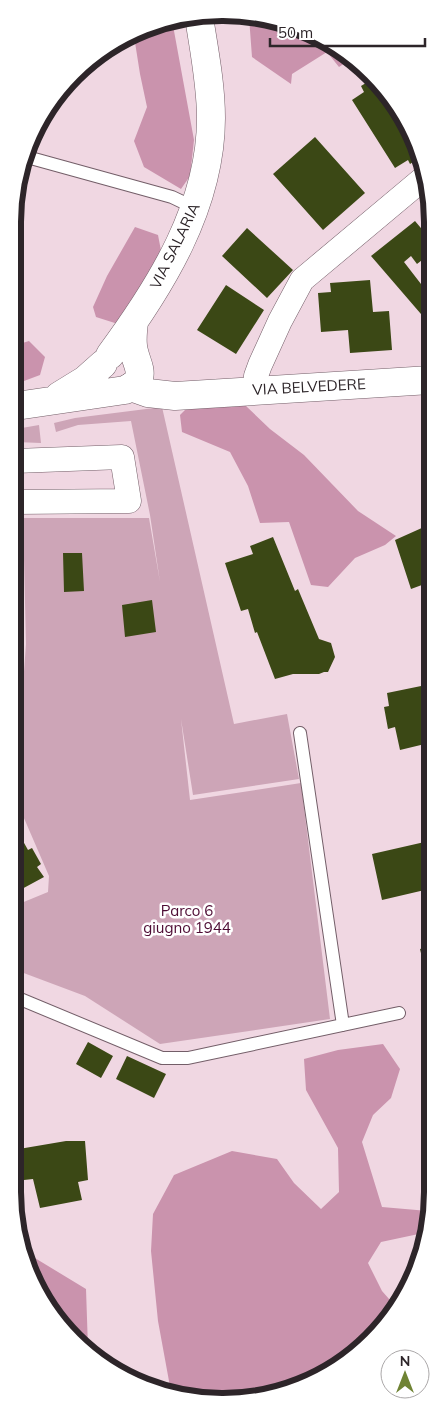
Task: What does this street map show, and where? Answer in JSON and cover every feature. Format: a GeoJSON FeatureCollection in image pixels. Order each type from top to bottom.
{"type":"FeatureCollection","features":[{"type":"Feature","properties":{"kind":"main road","name":"VIA SALARIA"},"geometry":{"type":"LineString","coordinates":[[123,371],[133,347],[134,322],[166,272],[195,208],[206,169],[211,119],[210,83],[200,23]]}},
{"type":"Feature","properties":{"kind":"main road","name":"VIA BELVEDERE"},"geometry":{"type":"LineString","coordinates":[[123,371],[148,393],[175,396],[424,380]]}},
{"type":"Feature","properties":{"kind":"main road"},"geometry":{"type":"LineString","coordinates":[[21,405],[44,402],[123,371]]}},
{"type":"Feature","properties":{"kind":"street"},"geometry":{"type":"LineString","coordinates":[[255,390],[256,376],[260,365],[280,321],[302,280],[420,181]]}},
{"type":"Feature","properties":{"kind":"street"},"geometry":{"type":"LineString","coordinates":[[21,461],[122,457],[129,501],[21,502]]}},
{"type":"Feature","properties":{"kind":"lane"},"geometry":{"type":"LineString","coordinates":[[32,158],[172,197],[195,208]]}},
{"type":"Feature","properties":{"kind":"lane"},"geometry":{"type":"LineString","coordinates":[[300,733],[343,1025]]}},
{"type":"Feature","properties":{"kind":"lane"},"geometry":{"type":"LineString","coordinates":[[21,999],[162,1058],[188,1058],[399,1013]]}},
{"type":"Feature","properties":{"kind":"green space","name":"Parco 6 giugno 1944"},"geometry":{"type":"Polygon","coordinates":[[[162,407],[234,724],[287,714],[299,779],[193,795],[181,719],[190,800],[301,783],[330,1019],[160,1044],[85,996],[21,972],[21,903],[48,892],[49,876],[21,811],[21,713],[26,644],[23,518],[149,518],[160,582],[150,515],[131,421],[78,425],[56,432],[54,423],[75,418],[162,407]]]}},
{"type":"Feature","properties":{"kind":"green space"},"geometry":{"type":"Polygon","coordinates":[[[39,425],[41,443],[21,442],[21,428],[39,425]]]}},
{"type":"Feature","properties":{"kind":"shaded area"},"geometry":{"type":"Polygon","coordinates":[[[249,23],[275,28],[312,42],[345,63],[339,67],[327,52],[292,74],[291,84],[252,57],[249,23]]]}},
{"type":"Feature","properties":{"kind":"shaded area"},"geometry":{"type":"Polygon","coordinates":[[[173,27],[194,140],[190,176],[181,189],[144,167],[134,141],[147,107],[135,41],[173,27]]]}},
{"type":"Feature","properties":{"kind":"shaded area"},"geometry":{"type":"Polygon","coordinates":[[[135,227],[158,235],[163,261],[118,324],[96,317],[93,307],[107,276],[135,227]]]}},
{"type":"Feature","properties":{"kind":"shaded area"},"geometry":{"type":"Polygon","coordinates":[[[29,341],[45,357],[40,375],[21,382],[21,343],[29,341]]]}},
{"type":"Feature","properties":{"kind":"shaded area"},"geometry":{"type":"Polygon","coordinates":[[[246,406],[270,429],[304,455],[358,511],[396,536],[385,545],[355,558],[328,587],[311,585],[289,522],[260,523],[248,486],[230,452],[182,432],[180,415],[188,407],[246,406]]]}},
{"type":"Feature","properties":{"kind":"shaded area"},"geometry":{"type":"Polygon","coordinates":[[[383,1044],[400,1069],[391,1098],[373,1115],[362,1142],[382,1207],[423,1211],[419,1234],[381,1242],[368,1263],[382,1291],[391,1301],[365,1334],[345,1351],[312,1372],[287,1382],[262,1389],[222,1393],[170,1386],[158,1321],[151,1251],[153,1214],[174,1175],[232,1151],[277,1159],[294,1183],[321,1209],[339,1192],[338,1148],[306,1090],[304,1059],[338,1050],[383,1044]]]}},
{"type":"Feature","properties":{"kind":"shaded area"},"geometry":{"type":"Polygon","coordinates":[[[32,1256],[86,1289],[88,1341],[71,1324],[55,1303],[42,1281],[32,1256]]]}},
{"type":"Feature","properties":{"kind":"building"},"geometry":{"type":"Polygon","coordinates":[[[367,82],[397,122],[414,161],[410,164],[408,160],[395,168],[352,100],[364,92],[361,86],[367,82]]]}},
{"type":"Feature","properties":{"kind":"building"},"geometry":{"type":"Polygon","coordinates":[[[315,137],[365,193],[323,230],[273,174],[315,137]]]}},
{"type":"Feature","properties":{"kind":"building"},"geometry":{"type":"Polygon","coordinates":[[[415,221],[424,232],[424,258],[417,264],[411,256],[404,262],[421,284],[424,281],[424,318],[371,256],[415,221]]]}},
{"type":"Feature","properties":{"kind":"building"},"geometry":{"type":"Polygon","coordinates":[[[247,228],[293,270],[267,298],[222,256],[247,228]]]}},
{"type":"Feature","properties":{"kind":"building"},"geometry":{"type":"Polygon","coordinates":[[[370,280],[373,312],[389,311],[392,350],[350,353],[348,330],[321,332],[318,293],[331,292],[330,283],[370,280]]]}},
{"type":"Feature","properties":{"kind":"building"},"geometry":{"type":"Polygon","coordinates":[[[226,285],[264,310],[236,354],[197,330],[226,285]]]}},
{"type":"Feature","properties":{"kind":"building"},"geometry":{"type":"Polygon","coordinates":[[[424,527],[424,584],[411,589],[395,540],[424,527]]]}},
{"type":"Feature","properties":{"kind":"building"},"geometry":{"type":"Polygon","coordinates":[[[273,537],[295,591],[298,589],[319,639],[331,643],[335,657],[328,672],[293,674],[275,679],[257,632],[255,633],[248,609],[241,611],[225,563],[253,554],[250,546],[273,537]]]}},
{"type":"Feature","properties":{"kind":"building"},"geometry":{"type":"Polygon","coordinates":[[[63,553],[82,553],[84,591],[64,592],[63,553]]]}},
{"type":"Feature","properties":{"kind":"building"},"geometry":{"type":"Polygon","coordinates":[[[152,600],[156,632],[125,637],[122,605],[152,600]]]}},
{"type":"Feature","properties":{"kind":"building"},"geometry":{"type":"Polygon","coordinates":[[[424,685],[424,744],[400,750],[395,727],[388,729],[384,707],[389,706],[387,693],[424,685]]]}},
{"type":"Feature","properties":{"kind":"building"},"geometry":{"type":"Polygon","coordinates":[[[21,838],[28,850],[32,848],[41,864],[37,867],[44,877],[21,889],[21,838]]]}},
{"type":"Feature","properties":{"kind":"building"},"geometry":{"type":"Polygon","coordinates":[[[424,842],[424,890],[382,900],[372,854],[424,842]]]}},
{"type":"Feature","properties":{"kind":"building"},"geometry":{"type":"Polygon","coordinates":[[[424,924],[424,936],[421,925],[424,924]]]}},
{"type":"Feature","properties":{"kind":"building"},"geometry":{"type":"Polygon","coordinates":[[[424,948],[424,966],[420,949],[424,948]]]}},
{"type":"Feature","properties":{"kind":"building"},"geometry":{"type":"Polygon","coordinates":[[[88,1042],[113,1056],[101,1078],[76,1064],[88,1042]]]}},
{"type":"Feature","properties":{"kind":"building"},"geometry":{"type":"Polygon","coordinates":[[[127,1056],[166,1074],[154,1098],[116,1079],[127,1056]]]}},
{"type":"Feature","properties":{"kind":"building"},"geometry":{"type":"Polygon","coordinates":[[[66,1141],[85,1141],[88,1180],[78,1182],[82,1200],[40,1208],[33,1179],[21,1180],[21,1149],[66,1141]]]}}]}
